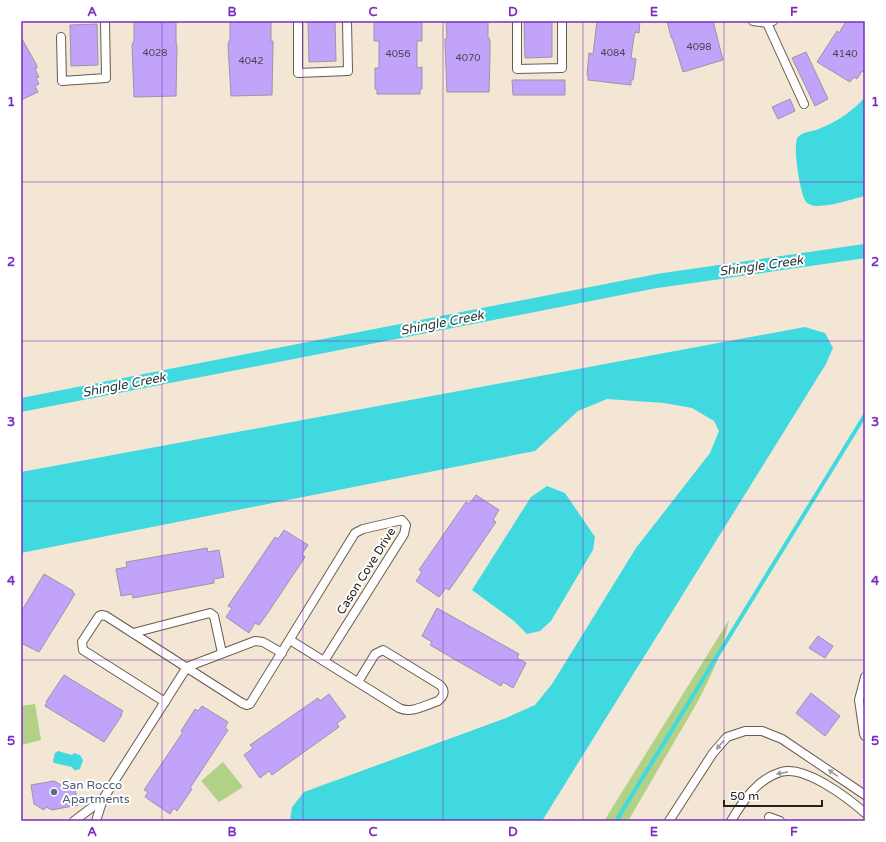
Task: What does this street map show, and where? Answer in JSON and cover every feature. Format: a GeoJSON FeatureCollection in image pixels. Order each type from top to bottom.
{"type":"FeatureCollection","features":[{"type":"Feature","properties":{"kind":"lane"},"geometry":{"type":"LineString","coordinates":[[61,37],[62,81],[106,78],[105,21]]}},
{"type":"Feature","properties":{"kind":"lane"},"geometry":{"type":"LineString","coordinates":[[298,21],[298,73],[348,71],[347,21]]}},
{"type":"Feature","properties":{"kind":"lane"},"geometry":{"type":"LineString","coordinates":[[517,21],[517,69],[562,68],[562,21]]}},
{"type":"Feature","properties":{"kind":"lane"},"geometry":{"type":"LineString","coordinates":[[753,21],[770,22],[804,104]]}},
{"type":"Feature","properties":{"kind":"lane","name":"Cason Cove Drive"},"geometry":{"type":"LineString","coordinates":[[165,702],[84,652],[82,642],[97,618],[101,615],[106,616],[247,705],[253,701],[357,531],[402,520],[406,525],[404,534],[324,661]]}},
{"type":"Feature","properties":{"kind":"lane"},"geometry":{"type":"LineString","coordinates":[[133,633],[210,613],[214,616],[222,654]]}},
{"type":"Feature","properties":{"kind":"lane"},"geometry":{"type":"LineString","coordinates":[[290,640],[403,710],[411,710],[438,701],[444,693],[440,686],[383,650],[376,654],[358,682]]}},
{"type":"Feature","properties":{"kind":"lane"},"geometry":{"type":"LineString","coordinates":[[96,821],[104,799],[187,667],[257,641],[269,645],[282,653]]}},
{"type":"Feature","properties":{"kind":"lane"},"geometry":{"type":"LineString","coordinates":[[865,677],[859,700],[865,736]]}},
{"type":"Feature","properties":{"kind":"lane"},"geometry":{"type":"LineString","coordinates":[[669,821],[713,753],[727,737],[745,731],[762,731],[782,739],[865,795]]}},
{"type":"Feature","properties":{"kind":"lane"},"geometry":{"type":"LineString","coordinates":[[731,821],[742,803],[754,789],[768,778],[782,772],[799,772],[819,781],[853,802],[865,813]]}},
{"type":"Feature","properties":{"kind":"lane"},"geometry":{"type":"LineString","coordinates":[[74,821],[104,799]]}},
{"type":"Feature","properties":{"kind":"lane"},"geometry":{"type":"LineString","coordinates":[[769,817],[780,821]]}},
{"type":"Feature","properties":{"kind":"green space"},"geometry":{"type":"Polygon","coordinates":[[[729,620],[720,652],[708,682],[628,821],[604,821],[729,620]]]}},
{"type":"Feature","properties":{"kind":"green space"},"geometry":{"type":"Polygon","coordinates":[[[35,704],[41,740],[22,745],[21,706],[35,704]]]}},
{"type":"Feature","properties":{"kind":"green space"},"geometry":{"type":"Polygon","coordinates":[[[223,762],[243,787],[219,802],[201,781],[223,762]]]}},
{"type":"Feature","properties":{"kind":"water"},"geometry":{"type":"Polygon","coordinates":[[[865,97],[865,196],[830,205],[811,205],[806,202],[799,180],[796,158],[796,141],[798,137],[839,119],[865,97]]]}},
{"type":"Feature","properties":{"kind":"water"},"geometry":{"type":"Polygon","coordinates":[[[805,327],[825,333],[833,348],[826,364],[542,821],[290,821],[292,807],[304,792],[506,718],[535,705],[552,684],[636,548],[710,453],[719,431],[714,421],[692,408],[664,403],[607,399],[578,411],[535,451],[21,553],[21,472],[805,327]]]}},
{"type":"Feature","properties":{"kind":"water"},"geometry":{"type":"Polygon","coordinates":[[[547,486],[565,493],[595,537],[593,550],[551,621],[540,631],[527,634],[514,621],[472,590],[531,497],[547,486]]]}},
{"type":"Feature","properties":{"kind":"water"},"geometry":{"type":"Polygon","coordinates":[[[58,751],[72,755],[74,753],[80,755],[83,760],[80,769],[74,770],[72,767],[54,763],[55,753],[58,751]]]}},
{"type":"Feature","properties":{"kind":"building"},"geometry":{"type":"Polygon","coordinates":[[[134,21],[176,21],[176,96],[134,97],[132,46],[134,42],[134,21]]]}},
{"type":"Feature","properties":{"kind":"building"},"geometry":{"type":"Polygon","coordinates":[[[230,21],[271,21],[271,41],[273,41],[272,95],[231,96],[228,45],[230,41],[230,21]]]}},
{"type":"Feature","properties":{"kind":"building"},"geometry":{"type":"Polygon","coordinates":[[[308,21],[335,21],[336,61],[309,62],[308,21]]]}},
{"type":"Feature","properties":{"kind":"building"},"geometry":{"type":"Polygon","coordinates":[[[374,21],[422,21],[422,41],[417,41],[417,68],[422,67],[422,89],[420,89],[420,94],[377,94],[377,89],[375,89],[375,68],[379,68],[379,41],[374,41],[374,21]]]}},
{"type":"Feature","properties":{"kind":"building"},"geometry":{"type":"Polygon","coordinates":[[[446,21],[488,21],[488,38],[490,41],[489,92],[447,92],[445,43],[445,39],[447,38],[446,21]]]}},
{"type":"Feature","properties":{"kind":"building"},"geometry":{"type":"Polygon","coordinates":[[[524,21],[552,21],[552,57],[525,58],[524,21]]]}},
{"type":"Feature","properties":{"kind":"building"},"geometry":{"type":"Polygon","coordinates":[[[597,21],[640,21],[639,33],[635,32],[633,43],[631,58],[636,59],[631,85],[588,80],[589,53],[593,54],[597,21]]]}},
{"type":"Feature","properties":{"kind":"building"},"geometry":{"type":"Polygon","coordinates":[[[667,21],[713,21],[723,60],[683,72],[667,21]]]}},
{"type":"Feature","properties":{"kind":"building"},"geometry":{"type":"Polygon","coordinates":[[[846,21],[865,21],[865,74],[862,71],[857,79],[854,77],[850,82],[817,62],[837,31],[839,33],[846,21]]]}},
{"type":"Feature","properties":{"kind":"building"},"geometry":{"type":"Polygon","coordinates":[[[97,24],[98,65],[71,66],[70,25],[97,24]]]}},
{"type":"Feature","properties":{"kind":"building"},"geometry":{"type":"Polygon","coordinates":[[[21,37],[36,64],[37,68],[35,69],[39,77],[36,78],[39,84],[35,86],[38,92],[21,100],[21,37]]]}},
{"type":"Feature","properties":{"kind":"building"},"geometry":{"type":"Polygon","coordinates":[[[806,52],[828,99],[815,106],[792,58],[806,52]]]}},
{"type":"Feature","properties":{"kind":"building"},"geometry":{"type":"Polygon","coordinates":[[[512,80],[565,80],[565,95],[513,95],[512,80]]]}},
{"type":"Feature","properties":{"kind":"building"},"geometry":{"type":"Polygon","coordinates":[[[790,99],[795,111],[778,119],[772,107],[790,99]]]}},
{"type":"Feature","properties":{"kind":"building"},"geometry":{"type":"Polygon","coordinates":[[[476,495],[499,510],[493,520],[496,522],[449,590],[446,588],[439,597],[416,581],[422,572],[419,570],[466,502],[469,504],[476,495]]]}},
{"type":"Feature","properties":{"kind":"building"},"geometry":{"type":"Polygon","coordinates":[[[284,530],[308,545],[302,554],[305,557],[259,625],[255,623],[249,633],[226,617],[232,608],[228,606],[275,537],[278,539],[284,530]]]}},
{"type":"Feature","properties":{"kind":"building"},"geometry":{"type":"Polygon","coordinates":[[[207,548],[208,552],[219,550],[224,577],[214,579],[214,583],[133,598],[132,594],[121,596],[116,569],[127,567],[126,562],[207,548]]]}},
{"type":"Feature","properties":{"kind":"building"},"geometry":{"type":"Polygon","coordinates":[[[44,574],[73,591],[72,592],[75,594],[39,652],[21,643],[21,612],[44,574]]]}},
{"type":"Feature","properties":{"kind":"building"},"geometry":{"type":"Polygon","coordinates":[[[437,608],[519,654],[517,658],[526,663],[513,688],[503,682],[501,686],[430,645],[432,642],[422,636],[437,608]]]}},
{"type":"Feature","properties":{"kind":"building"},"geometry":{"type":"Polygon","coordinates":[[[818,636],[833,646],[825,658],[809,648],[818,636]]]}},
{"type":"Feature","properties":{"kind":"building"},"geometry":{"type":"Polygon","coordinates":[[[64,675],[123,711],[121,714],[122,715],[104,742],[45,706],[46,702],[64,675]]]}},
{"type":"Feature","properties":{"kind":"building"},"geometry":{"type":"Polygon","coordinates":[[[811,693],[840,716],[825,736],[796,713],[811,693]]]}},
{"type":"Feature","properties":{"kind":"building"},"geometry":{"type":"Polygon","coordinates":[[[329,694],[346,717],[337,723],[339,727],[272,775],[269,771],[260,778],[244,755],[253,748],[250,745],[318,698],[320,701],[329,694]]]}},
{"type":"Feature","properties":{"kind":"building"},"geometry":{"type":"Polygon","coordinates":[[[202,706],[228,722],[225,728],[228,730],[190,788],[192,789],[177,811],[174,808],[170,814],[145,797],[148,792],[144,790],[183,732],[181,731],[195,709],[198,711],[202,706]]]}},
{"type":"Feature","properties":{"kind":"building","name":"San Rocco Apartments"},"geometry":{"type":"Polygon","coordinates":[[[54,781],[63,786],[74,784],[78,805],[52,810],[46,807],[44,810],[34,804],[31,785],[54,781]]]}},
{"type":"Feature","properties":{"kind":"waterway","name":"Shingle Creek"},"geometry":{"type":"LineString","coordinates":[[21,405],[657,281],[865,251]]}},
{"type":"Feature","properties":{"kind":"waterway"},"geometry":{"type":"LineString","coordinates":[[616,821],[865,415]]}},
{"type":"Feature","properties":{"kind":"place","name":"San Rocco Apartments"},"geometry":{"type":"Point","coordinates":[54,792]}}]}
